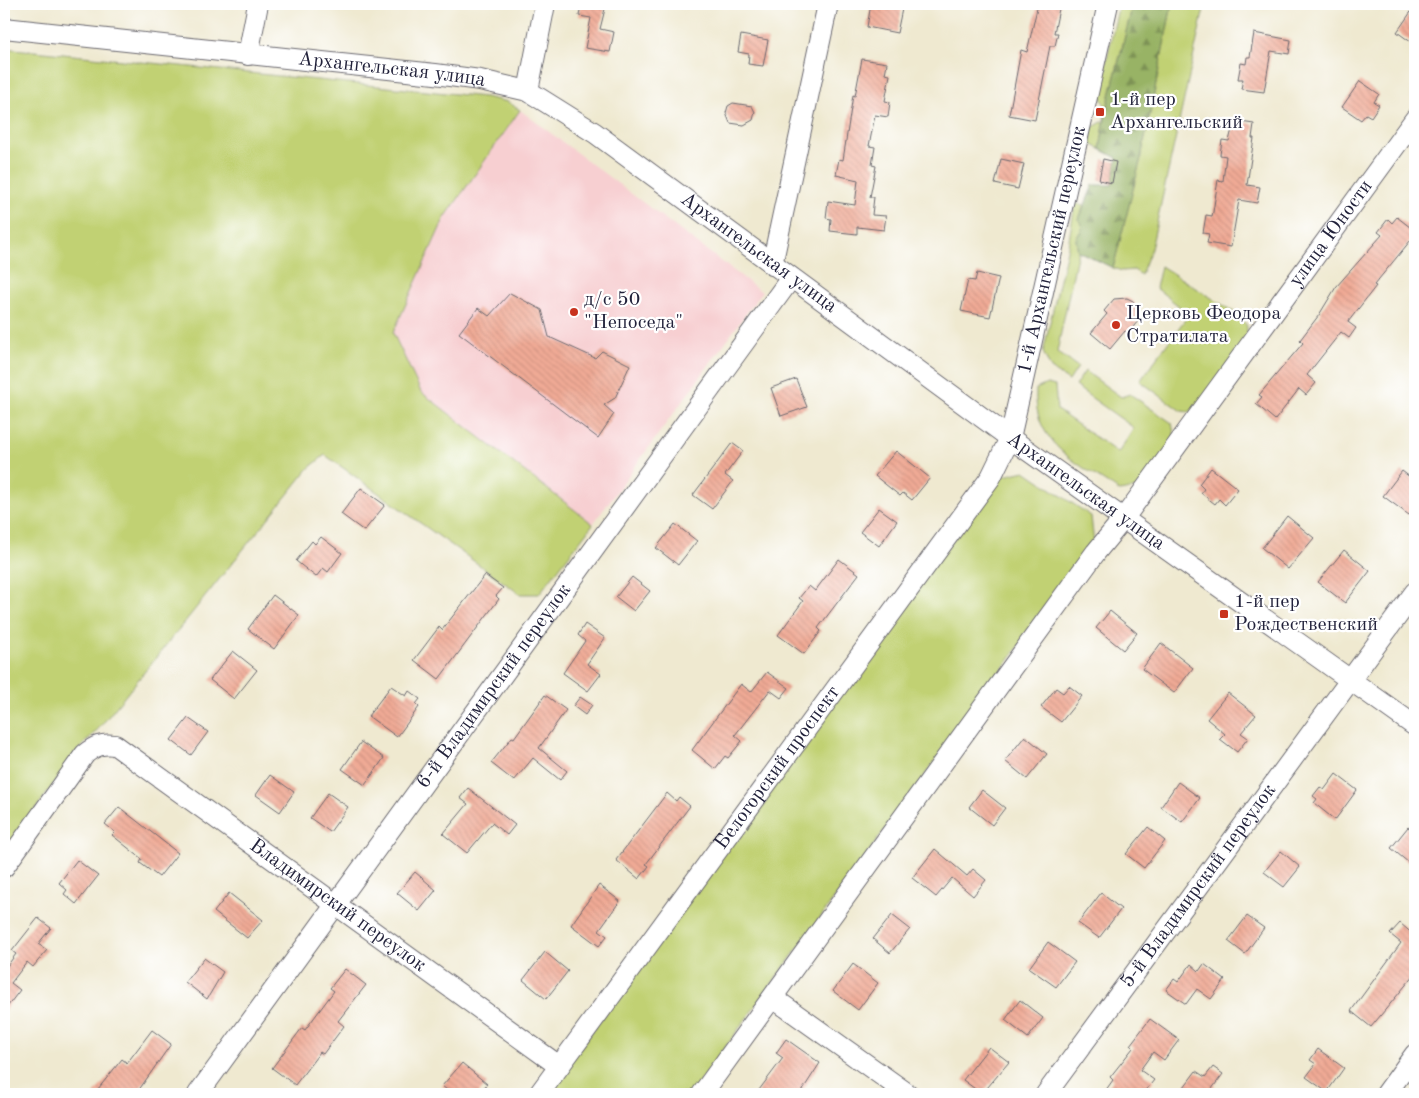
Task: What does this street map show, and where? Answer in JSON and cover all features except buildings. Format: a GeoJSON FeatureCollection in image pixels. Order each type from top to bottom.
{"type":"FeatureCollection","features":[{"type":"Feature","properties":{"kind":"street"},"geometry":{"type":"LineString","coordinates":[[248,55],[258,4]]}},
{"type":"Feature","properties":{"kind":"street"},"geometry":{"type":"LineString","coordinates":[[528,90],[545,4]]}},
{"type":"Feature","properties":{"kind":"street"},"geometry":{"type":"LineString","coordinates":[[772,265],[828,4]]}},
{"type":"Feature","properties":{"kind":"street","name":"1-й Архангельский переулок"},"geometry":{"type":"LineString","coordinates":[[1010,438],[1108,4]]}},
{"type":"Feature","properties":{"kind":"street","name":"Архангельская улица"},"geometry":{"type":"LineString","coordinates":[[4,28],[462,78],[528,90],[595,133],[772,265],[1010,438],[1352,679],[1415,726]]}},
{"type":"Feature","properties":{"kind":"street","name":"улица Юности"},"geometry":{"type":"LineString","coordinates":[[1124,518],[1415,119]]}},
{"type":"Feature","properties":{"kind":"street","name":"6-й Владимирский переулок"},"geometry":{"type":"LineString","coordinates":[[198,1094],[337,906],[791,278]]}},
{"type":"Feature","properties":{"kind":"street","name":"Белогорский проспект"},"geometry":{"type":"LineString","coordinates":[[539,1094],[991,477],[1010,438]]}},
{"type":"Feature","properties":{"kind":"street"},"geometry":{"type":"LineString","coordinates":[[702,1094],[1090,560],[1124,518]]}},
{"type":"Feature","properties":{"kind":"street","name":"5-й Владимирский переулок"},"geometry":{"type":"LineString","coordinates":[[1046,1094],[1415,592]]}},
{"type":"Feature","properties":{"kind":"street","name":"Владимирский переулок"},"geometry":{"type":"LineString","coordinates":[[4,867],[85,754],[94,747],[105,743],[115,745],[559,1066]]}},
{"type":"Feature","properties":{"kind":"street"},"geometry":{"type":"LineString","coordinates":[[773,998],[908,1094]]}},
{"type":"Feature","properties":{"kind":"street"},"geometry":{"type":"LineString","coordinates":[[1386,1094],[1415,1054]]}},
{"type":"Feature","properties":{"kind":"shaded area","name":"д/с 50 \"Непоседа\""},"geometry":{"type":"Polygon","coordinates":[[[520,110],[762,292],[593,524],[421,392],[393,333],[444,219],[520,110]]]}},
{"type":"Feature","properties":{"kind":"green space"},"geometry":{"type":"Polygon","coordinates":[[[1119,4],[1133,4],[1106,112],[1100,149],[1091,144],[1091,128],[1104,121],[1106,107],[1099,94],[1119,4]]]}},
{"type":"Feature","properties":{"kind":"green space"},"geometry":{"type":"Polygon","coordinates":[[[1133,4],[1172,4],[1141,158],[1113,268],[1078,251],[1076,239],[1082,228],[1079,219],[1093,185],[1112,185],[1117,158],[1100,149],[1106,112],[1133,4]]]}},
{"type":"Feature","properties":{"kind":"green space"},"geometry":{"type":"Polygon","coordinates":[[[1172,4],[1205,4],[1151,249],[1141,275],[1134,270],[1122,271],[1113,268],[1141,158],[1172,4]]]}},
{"type":"Feature","properties":{"kind":"green space"},"geometry":{"type":"Polygon","coordinates":[[[4,48],[485,97],[508,102],[520,110],[444,219],[393,333],[421,392],[593,524],[539,594],[520,594],[325,455],[309,468],[100,727],[78,750],[4,853],[4,48]]]}},
{"type":"Feature","properties":{"kind":"green space"},"geometry":{"type":"Polygon","coordinates":[[[1075,203],[1084,205],[1079,219],[1083,228],[1076,239],[1078,251],[1057,352],[1078,367],[1069,381],[1051,369],[1043,352],[1068,246],[1075,203]]]}},
{"type":"Feature","properties":{"kind":"green space"},"geometry":{"type":"Polygon","coordinates":[[[1161,266],[1240,316],[1247,326],[1247,337],[1196,408],[1189,412],[1181,411],[1140,381],[1189,314],[1156,288],[1161,266]]]}},
{"type":"Feature","properties":{"kind":"green space"},"geometry":{"type":"Polygon","coordinates":[[[1085,371],[1121,397],[1130,394],[1172,423],[1175,439],[1138,488],[1119,491],[1089,472],[1061,451],[1050,439],[1042,425],[1037,408],[1036,389],[1047,384],[1055,386],[1057,410],[1118,453],[1134,428],[1075,386],[1085,371]]]}},
{"type":"Feature","properties":{"kind":"green space"},"geometry":{"type":"Polygon","coordinates":[[[1025,471],[1091,516],[1094,544],[691,1094],[546,1094],[999,477],[1025,471]]]}},
{"type":"Feature","properties":{"kind":"place","name":"1-й пер Архангельский"},"geometry":{"type":"Point","coordinates":[1100,112]}},
{"type":"Feature","properties":{"kind":"place","name":"д/с 50 \"Непоседа\""},"geometry":{"type":"Point","coordinates":[574,312]}},
{"type":"Feature","properties":{"kind":"place","name":"Церковь Феодора Стратилата"},"geometry":{"type":"Point","coordinates":[1116,325]}},
{"type":"Feature","properties":{"kind":"place","name":"1-й пер Рождественский"},"geometry":{"type":"Point","coordinates":[1224,614]}}]}
